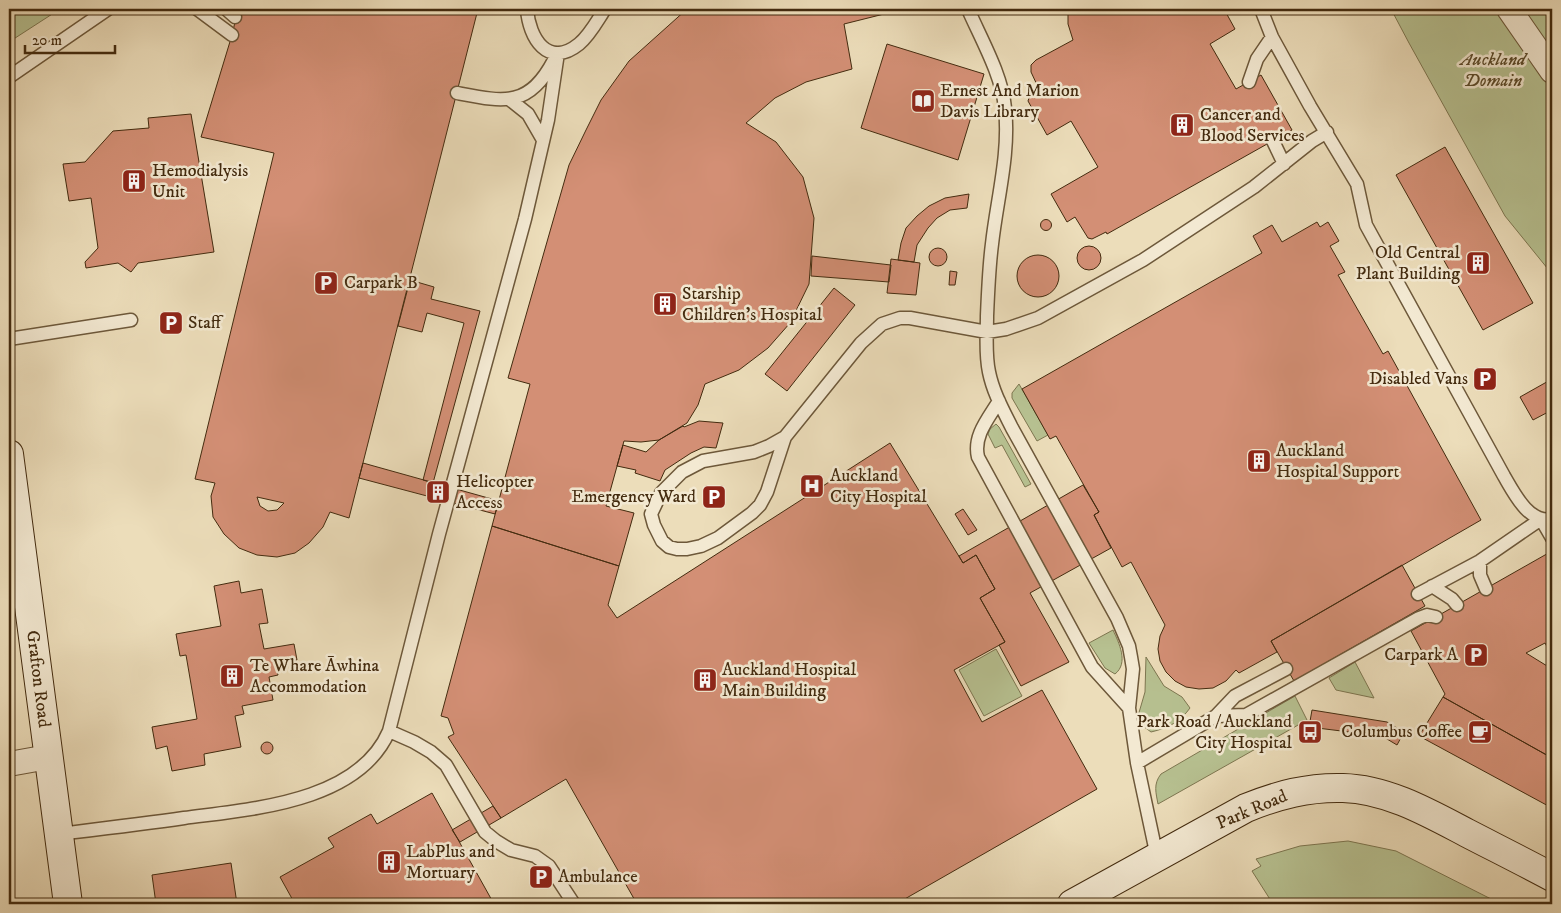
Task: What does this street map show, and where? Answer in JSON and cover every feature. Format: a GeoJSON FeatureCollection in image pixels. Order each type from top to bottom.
{"type":"FeatureCollection","features":[{"type":"Feature","properties":{"kind":"main road","name":"Grafton Road"},"geometry":{"type":"LineString","coordinates":[[9,454],[68,904]]}},
{"type":"Feature","properties":{"kind":"main road","name":"Park Road"},"geometry":{"type":"LineString","coordinates":[[1072,904],[1246,808],[1292,792],[1318,788],[1345,788],[1376,793],[1408,804],[1552,877]]}},
{"type":"Feature","properties":{"kind":"street"},"geometry":{"type":"LineString","coordinates":[[1509,9],[1552,71]]}},
{"type":"Feature","properties":{"kind":"street"},"geometry":{"type":"LineString","coordinates":[[9,764],[48,757]]}},
{"type":"Feature","properties":{"kind":"lane"},"geometry":{"type":"LineString","coordinates":[[9,77],[108,9]]}},
{"type":"Feature","properties":{"kind":"lane"},"geometry":{"type":"LineString","coordinates":[[197,9],[232,35]]}},
{"type":"Feature","properties":{"kind":"lane"},"geometry":{"type":"LineString","coordinates":[[527,9],[529,28],[538,43],[544,49],[558,53],[566,52],[580,43],[605,9]]}},
{"type":"Feature","properties":{"kind":"lane"},"geometry":{"type":"LineString","coordinates":[[968,9],[1000,85],[1005,109],[1006,139],[1001,193],[992,244],[988,290],[988,372],[998,401],[1124,632],[1129,646],[1133,669],[1129,708],[1137,764],[1157,857]]}},
{"type":"Feature","properties":{"kind":"lane"},"geometry":{"type":"LineString","coordinates":[[1260,9],[1272,37],[1310,106],[1357,184],[1366,225],[1386,262],[1509,484],[1525,508],[1547,519],[1552,538]]}},
{"type":"Feature","properties":{"kind":"lane"},"geometry":{"type":"LineString","coordinates":[[1249,82],[1250,74],[1257,60],[1272,37]]}},
{"type":"Feature","properties":{"kind":"lane"},"geometry":{"type":"LineString","coordinates":[[457,93],[499,100],[508,99],[530,91],[548,71],[558,53]]}},
{"type":"Feature","properties":{"kind":"lane"},"geometry":{"type":"LineString","coordinates":[[59,834],[250,810],[300,799],[334,785],[348,776],[376,752],[385,741],[525,219],[549,115],[558,53]]}},
{"type":"Feature","properties":{"kind":"lane"},"geometry":{"type":"LineString","coordinates":[[508,99],[528,114],[544,140]]}},
{"type":"Feature","properties":{"kind":"lane"},"geometry":{"type":"LineString","coordinates":[[785,437],[754,452],[703,461],[682,472],[661,492],[652,514],[654,525],[662,541],[668,547],[677,549],[687,550],[701,546],[718,538],[752,514],[760,505],[767,492],[785,437],[861,343],[882,324],[900,318],[910,318],[987,332],[1019,326],[1038,318],[1083,295],[1151,255],[1254,187],[1312,141],[1327,132]]}},
{"type":"Feature","properties":{"kind":"lane"},"geometry":{"type":"LineString","coordinates":[[1273,141],[1284,164]]}},
{"type":"Feature","properties":{"kind":"lane"},"geometry":{"type":"LineString","coordinates":[[9,339],[131,320]]}},
{"type":"Feature","properties":{"kind":"lane"},"geometry":{"type":"LineString","coordinates":[[998,401],[979,433],[976,449],[978,457],[1092,667],[1129,708]]}},
{"type":"Feature","properties":{"kind":"lane"},"geometry":{"type":"LineString","coordinates":[[1418,594],[1480,561],[1547,519]]}},
{"type":"Feature","properties":{"kind":"lane"},"geometry":{"type":"LineString","coordinates":[[1480,561],[1480,575],[1486,589]]}},
{"type":"Feature","properties":{"kind":"lane"},"geometry":{"type":"LineString","coordinates":[[1432,586],[1452,599],[1456,605]]}},
{"type":"Feature","properties":{"kind":"lane"},"geometry":{"type":"LineString","coordinates":[[1216,716],[1246,715],[1419,618],[1427,615],[1436,617]]}},
{"type":"Feature","properties":{"kind":"lane"},"geometry":{"type":"LineString","coordinates":[[1137,764],[1216,716],[1235,696],[1286,669]]}},
{"type":"Feature","properties":{"kind":"lane"},"geometry":{"type":"LineString","coordinates":[[389,731],[425,748],[446,765],[485,832],[512,850],[535,856],[549,866],[574,904]]}},
{"type":"Feature","properties":{"kind":"green space"},"geometry":{"type":"Polygon","coordinates":[[[9,9],[60,9],[9,42],[9,9]]]}},
{"type":"Feature","properties":{"kind":"green space","name":"Auckland Domain"},"geometry":{"type":"Polygon","coordinates":[[[1391,9],[1552,9],[1552,274],[1505,216],[1391,9]]]}},
{"type":"Feature","properties":{"kind":"green space"},"geometry":{"type":"Polygon","coordinates":[[[1019,384],[1048,435],[1037,441],[1012,398],[1012,393],[1019,384]]]}},
{"type":"Feature","properties":{"kind":"green space"},"geometry":{"type":"Polygon","coordinates":[[[996,424],[1031,484],[1025,487],[1002,445],[995,448],[988,434],[990,429],[996,424]]]}},
{"type":"Feature","properties":{"kind":"green space"},"geometry":{"type":"Polygon","coordinates":[[[1113,630],[1122,653],[1121,664],[1115,674],[1105,668],[1089,643],[1113,630]]]}},
{"type":"Feature","properties":{"kind":"green space"},"geometry":{"type":"Polygon","coordinates":[[[996,649],[1022,696],[984,716],[959,670],[996,649]]]}},
{"type":"Feature","properties":{"kind":"green space"},"geometry":{"type":"Polygon","coordinates":[[[1146,657],[1164,686],[1182,697],[1190,708],[1173,724],[1151,732],[1139,723],[1138,716],[1145,692],[1146,657]]]}},
{"type":"Feature","properties":{"kind":"green space"},"geometry":{"type":"Polygon","coordinates":[[[1355,662],[1374,698],[1336,690],[1329,678],[1355,662]]]}},
{"type":"Feature","properties":{"kind":"green space"},"geometry":{"type":"Polygon","coordinates":[[[1295,696],[1307,720],[1158,804],[1156,785],[1161,774],[1295,696]]]}},
{"type":"Feature","properties":{"kind":"green space"},"geometry":{"type":"Polygon","coordinates":[[[1348,841],[1396,851],[1501,904],[1273,904],[1252,871],[1261,866],[1256,859],[1300,846],[1348,841]]]}},
{"type":"Feature","properties":{"kind":"building","name":"Carpark B"},"geometry":{"type":"Polygon","coordinates":[[[238,9],[478,9],[349,518],[330,512],[323,527],[309,543],[295,553],[277,557],[257,555],[239,548],[224,534],[213,517],[211,496],[215,483],[195,479],[274,153],[201,137],[238,9]],[[257,497],[260,506],[268,511],[277,510],[284,503],[257,497]]]}},
{"type":"Feature","properties":{"kind":"building","name":"Starship Children's Hospital"},"geometry":{"type":"Polygon","coordinates":[[[687,9],[883,9],[884,14],[844,24],[852,69],[806,82],[775,98],[746,123],[776,142],[803,177],[814,218],[809,284],[790,323],[768,348],[739,370],[705,384],[698,405],[687,423],[659,440],[624,441],[606,506],[634,513],[619,566],[492,526],[530,384],[508,378],[569,165],[601,100],[629,61],[687,9]]]}},
{"type":"Feature","properties":{"kind":"building","name":"Cancer and Blood Services"},"geometry":{"type":"Polygon","coordinates":[[[1068,9],[1224,9],[1235,29],[1210,44],[1236,89],[1261,75],[1292,130],[1107,234],[1106,232],[1092,239],[1088,238],[1075,217],[1067,222],[1051,194],[1098,167],[1071,121],[1047,135],[1028,101],[1031,92],[1038,87],[1031,72],[1031,65],[1036,60],[1073,40],[1068,24],[1068,9]]]}},
{"type":"Feature","properties":{"kind":"building","name":"Ernest And Marion Davis Library"},"geometry":{"type":"Polygon","coordinates":[[[887,44],[984,74],[958,160],[861,128],[887,44]]]}},
{"type":"Feature","properties":{"kind":"building","name":"Hemodialysis Unit"},"geometry":{"type":"Polygon","coordinates":[[[191,114],[214,252],[138,263],[131,272],[118,263],[86,268],[85,262],[98,248],[91,198],[69,201],[63,164],[85,162],[113,131],[149,128],[148,118],[191,114]]]}},
{"type":"Feature","properties":{"kind":"building","name":"Old Central Plant Building"},"geometry":{"type":"Polygon","coordinates":[[[1445,147],[1533,303],[1483,330],[1396,175],[1445,147]]]}},
{"type":"Feature","properties":{"kind":"building"},"geometry":{"type":"Polygon","coordinates":[[[969,194],[967,208],[950,210],[937,218],[928,228],[917,245],[914,262],[898,260],[906,228],[917,216],[929,206],[945,198],[969,194]]]}},
{"type":"Feature","properties":{"kind":"building"},"geometry":{"type":"Polygon","coordinates":[[[1046,219],[1052,225],[1046,231],[1040,225],[1046,219]]]}},
{"type":"Feature","properties":{"kind":"building","name":"Auckland Hospital Support"},"geometry":{"type":"Polygon","coordinates":[[[1317,222],[1320,227],[1328,222],[1339,241],[1330,246],[1345,272],[1338,275],[1383,354],[1388,351],[1481,520],[1271,641],[1277,652],[1239,673],[1236,670],[1226,681],[1213,688],[1199,689],[1186,687],[1175,681],[1166,672],[1160,661],[1158,649],[1160,636],[1165,625],[1131,562],[1122,567],[1094,515],[1099,512],[1056,436],[1050,439],[1022,389],[1262,253],[1253,236],[1272,225],[1282,242],[1317,222]]]}},
{"type":"Feature","properties":{"kind":"building"},"geometry":{"type":"Polygon","coordinates":[[[1089,246],[1097,250],[1101,258],[1097,266],[1089,270],[1081,266],[1077,258],[1081,250],[1089,246]]]}},
{"type":"Feature","properties":{"kind":"building"},"geometry":{"type":"Polygon","coordinates":[[[938,248],[944,251],[947,257],[944,263],[938,266],[932,263],[929,257],[932,251],[938,248]]]}},
{"type":"Feature","properties":{"kind":"building"},"geometry":{"type":"Polygon","coordinates":[[[1042,255],[1050,258],[1056,264],[1059,276],[1056,288],[1050,294],[1034,297],[1026,294],[1020,288],[1017,272],[1020,264],[1026,258],[1042,255]]]}},
{"type":"Feature","properties":{"kind":"building"},"geometry":{"type":"Polygon","coordinates":[[[812,256],[891,265],[889,282],[811,276],[812,256]]]}},
{"type":"Feature","properties":{"kind":"building"},"geometry":{"type":"Polygon","coordinates":[[[891,259],[920,263],[916,295],[887,293],[891,259]]]}},
{"type":"Feature","properties":{"kind":"building"},"geometry":{"type":"Polygon","coordinates":[[[950,271],[957,272],[955,285],[949,285],[950,271]]]}},
{"type":"Feature","properties":{"kind":"building"},"geometry":{"type":"Polygon","coordinates":[[[410,280],[434,287],[431,299],[480,311],[433,483],[423,480],[464,323],[427,313],[422,332],[398,326],[410,280]]]}},
{"type":"Feature","properties":{"kind":"building"},"geometry":{"type":"Polygon","coordinates":[[[834,288],[855,305],[787,391],[765,374],[834,288]]]}},
{"type":"Feature","properties":{"kind":"building"},"geometry":{"type":"Polygon","coordinates":[[[1552,379],[1552,410],[1533,420],[1520,397],[1552,379]]]}},
{"type":"Feature","properties":{"kind":"building"},"geometry":{"type":"Polygon","coordinates":[[[699,421],[723,423],[716,448],[704,447],[691,453],[665,470],[660,481],[635,473],[636,470],[617,466],[623,445],[646,452],[659,440],[683,426],[699,421]]]}},
{"type":"Feature","properties":{"kind":"building","name":"Auckland Hospital Main Building"},"geometry":{"type":"Polygon","coordinates":[[[890,443],[963,563],[976,555],[995,589],[980,598],[1005,642],[954,670],[982,722],[1042,690],[1097,789],[896,904],[637,904],[566,779],[501,818],[448,737],[454,734],[448,718],[441,716],[492,526],[619,566],[608,605],[617,618],[890,443]]]}},
{"type":"Feature","properties":{"kind":"building","name":"Helicopter Access"},"geometry":{"type":"Polygon","coordinates":[[[363,463],[499,501],[495,514],[359,478],[363,463]]]}},
{"type":"Feature","properties":{"kind":"building"},"geometry":{"type":"Polygon","coordinates":[[[1083,485],[1099,512],[1094,515],[1111,548],[1030,593],[1069,662],[1021,686],[999,645],[1005,642],[980,598],[995,589],[976,555],[963,563],[959,556],[1083,485]]]}},
{"type":"Feature","properties":{"kind":"building"},"geometry":{"type":"Polygon","coordinates":[[[963,509],[977,530],[968,535],[955,514],[963,509]]]}},
{"type":"Feature","properties":{"kind":"building","name":"Carpark A"},"geometry":{"type":"Polygon","coordinates":[[[1552,551],[1552,656],[1545,643],[1526,653],[1552,669],[1552,758],[1443,697],[1445,694],[1411,631],[1552,551]]]}},
{"type":"Feature","properties":{"kind":"building"},"geometry":{"type":"Polygon","coordinates":[[[1402,565],[1425,606],[1294,681],[1271,641],[1402,565]]]}},
{"type":"Feature","properties":{"kind":"building","name":"Te Whare Āwhina Accommodation"},"geometry":{"type":"Polygon","coordinates":[[[239,581],[241,593],[262,589],[268,623],[259,624],[264,649],[294,644],[297,660],[276,664],[278,675],[269,677],[273,700],[242,706],[244,714],[235,716],[241,747],[204,754],[205,765],[172,771],[167,746],[156,749],[152,727],[197,719],[186,655],[180,656],[176,634],[221,626],[214,586],[239,581]]]}},
{"type":"Feature","properties":{"kind":"building"},"geometry":{"type":"Polygon","coordinates":[[[1443,697],[1552,758],[1552,808],[1419,736],[1443,697]]]}},
{"type":"Feature","properties":{"kind":"building"},"geometry":{"type":"Polygon","coordinates":[[[1312,710],[1387,722],[1404,732],[1397,745],[1382,736],[1309,727],[1312,710]]]}},
{"type":"Feature","properties":{"kind":"building"},"geometry":{"type":"Polygon","coordinates":[[[265,742],[269,742],[273,748],[269,754],[265,754],[261,750],[261,746],[265,742]]]}},
{"type":"Feature","properties":{"kind":"building","name":"LabPlus and Mortuary"},"geometry":{"type":"Polygon","coordinates":[[[432,793],[494,904],[295,904],[280,877],[334,847],[328,838],[371,814],[377,824],[432,793]]]}},
{"type":"Feature","properties":{"kind":"building"},"geometry":{"type":"Polygon","coordinates":[[[493,806],[501,818],[460,842],[452,830],[493,806]]]}},
{"type":"Feature","properties":{"kind":"building"},"geometry":{"type":"Polygon","coordinates":[[[231,863],[237,904],[156,904],[152,875],[231,863]]]}},
{"type":"Feature","properties":{"kind":"place","name":"Ernest And Marion Davis Library"},"geometry":{"type":"Point","coordinates":[923,101]}},
{"type":"Feature","properties":{"kind":"place","name":"Cancer and Blood Services"},"geometry":{"type":"Point","coordinates":[1182,125]}},
{"type":"Feature","properties":{"kind":"place","name":"Hemodialysis Unit"},"geometry":{"type":"Point","coordinates":[134,181]}},
{"type":"Feature","properties":{"kind":"place","name":"Old Central Plant Building"},"geometry":{"type":"Point","coordinates":[1478,263]}},
{"type":"Feature","properties":{"kind":"place","name":"Carpark B"},"geometry":{"type":"Point","coordinates":[326,283]}},
{"type":"Feature","properties":{"kind":"place","name":"Starship Children's Hospital"},"geometry":{"type":"Point","coordinates":[665,304]}},
{"type":"Feature","properties":{"kind":"place","name":"Staff"},"geometry":{"type":"Point","coordinates":[171,323]}},
{"type":"Feature","properties":{"kind":"place","name":"Disabled Vans"},"geometry":{"type":"Point","coordinates":[1485,379]}},
{"type":"Feature","properties":{"kind":"place","name":"Auckland Hospital Support"},"geometry":{"type":"Point","coordinates":[1259,461]}},
{"type":"Feature","properties":{"kind":"place","name":"Auckland City Hospital"},"geometry":{"type":"Point","coordinates":[812,486]}},
{"type":"Feature","properties":{"kind":"place","name":"Helicopter Access"},"geometry":{"type":"Point","coordinates":[438,492]}},
{"type":"Feature","properties":{"kind":"place","name":"Emergency Ward"},"geometry":{"type":"Point","coordinates":[714,497]}},
{"type":"Feature","properties":{"kind":"place","name":"Carpark A"},"geometry":{"type":"Point","coordinates":[1476,655]}},
{"type":"Feature","properties":{"kind":"place","name":"Te Whare Āwhina Accommodation"},"geometry":{"type":"Point","coordinates":[232,676]}},
{"type":"Feature","properties":{"kind":"place","name":"Auckland Hospital Main Building"},"geometry":{"type":"Point","coordinates":[705,680]}},
{"type":"Feature","properties":{"kind":"place","name":"Park Road / Auckland City Hospital"},"geometry":{"type":"Point","coordinates":[1310,732]}},
{"type":"Feature","properties":{"kind":"place","name":"Columbus Coffee"},"geometry":{"type":"Point","coordinates":[1480,732]}},
{"type":"Feature","properties":{"kind":"place","name":"LabPlus and Mortuary"},"geometry":{"type":"Point","coordinates":[389,862]}},
{"type":"Feature","properties":{"kind":"place","name":"Ambulance"},"geometry":{"type":"Point","coordinates":[541,877]}}]}
